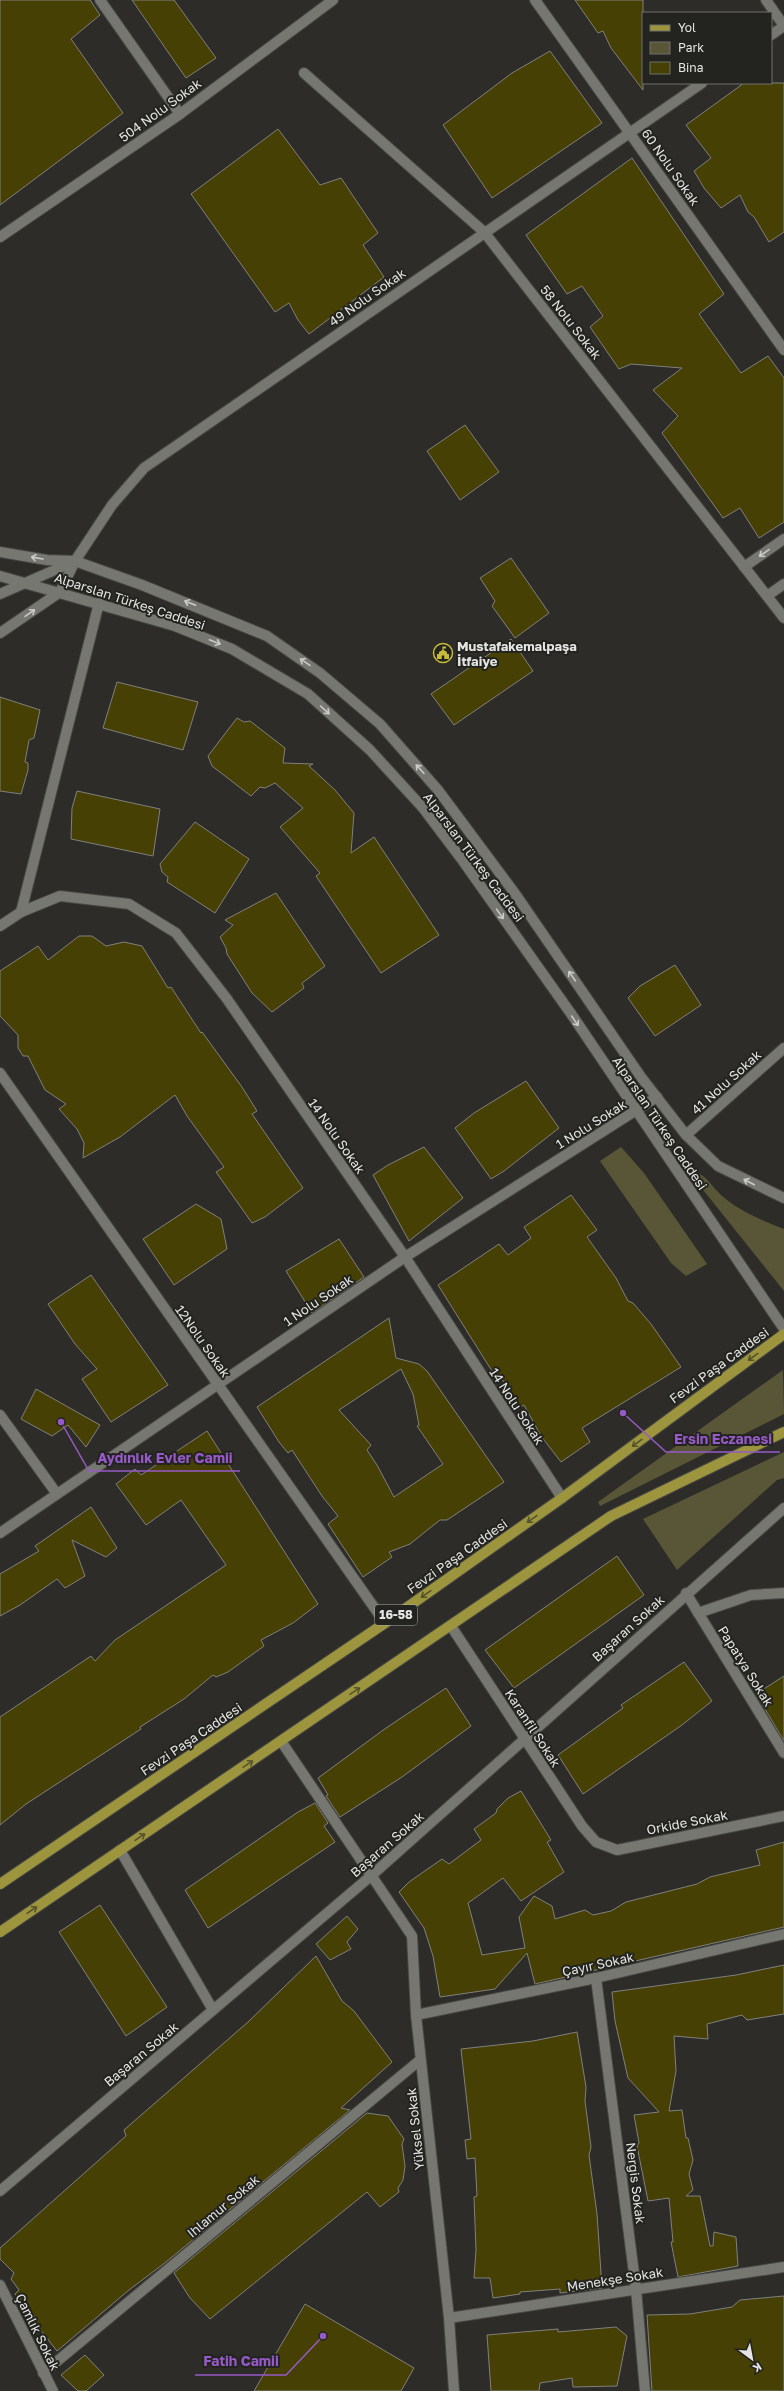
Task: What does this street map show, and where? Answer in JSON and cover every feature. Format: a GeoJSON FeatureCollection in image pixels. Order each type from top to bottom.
{"type":"FeatureCollection","features":[{"type":"Feature","properties":{"kind":"main road","name":"Fevzi Paşa Caddesi"},"geometry":{"type":"LineString","coordinates":[[0,1884],[385,1623],[562,1498],[784,1334]]}},
{"type":"Feature","properties":{"kind":"main road"},"geometry":{"type":"LineString","coordinates":[[0,1932],[611,1516],[784,1432]]}},
{"type":"Feature","properties":{"kind":"street"},"geometry":{"type":"LineString","coordinates":[[100,0],[180,114]]}},
{"type":"Feature","properties":{"kind":"street","name":"504 Nolu Sokak"},"geometry":{"type":"LineString","coordinates":[[0,237],[180,114],[333,0]]}},
{"type":"Feature","properties":{"kind":"street","name":"60 Nolu Sokak"},"geometry":{"type":"LineString","coordinates":[[535,0],[784,350]]}},
{"type":"Feature","properties":{"kind":"street"},"geometry":{"type":"LineString","coordinates":[[766,0],[784,26],[772,34]]}},
{"type":"Feature","properties":{"kind":"street","name":"58 Nolu Sokak"},"geometry":{"type":"LineString","coordinates":[[304,73],[484,232],[784,618]]}},
{"type":"Feature","properties":{"kind":"street","name":"49 Nolu Sokak"},"geometry":{"type":"LineString","coordinates":[[60,592],[75,561],[112,505],[144,468],[701,84]]}},
{"type":"Feature","properties":{"kind":"street"},"geometry":{"type":"LineString","coordinates":[[744,567],[784,540]]}},
{"type":"Feature","properties":{"kind":"street","name":"Alparslan Türkeş Caddesi"},"geometry":{"type":"LineString","coordinates":[[0,552],[47,560],[75,561],[200,607],[266,636],[320,673],[380,724],[438,790],[516,895],[641,1077],[686,1135],[718,1166],[784,1198]]}},
{"type":"Feature","properties":{"kind":"street"},"geometry":{"type":"LineString","coordinates":[[0,594],[75,561]]}},
{"type":"Feature","properties":{"kind":"street","name":"Alparslan Türkeş Caddesi"},"geometry":{"type":"LineString","coordinates":[[0,576],[26,582],[175,626],[232,649],[308,694],[370,750],[423,808],[463,861],[574,1018],[635,1111],[784,1329]]}},
{"type":"Feature","properties":{"kind":"street"},"geometry":{"type":"LineString","coordinates":[[767,596],[784,584]]}},
{"type":"Feature","properties":{"kind":"street"},"geometry":{"type":"LineString","coordinates":[[0,634],[60,592]]}},
{"type":"Feature","properties":{"kind":"street"},"geometry":{"type":"LineString","coordinates":[[20,912],[99,603]]}},
{"type":"Feature","properties":{"kind":"street","name":"14 Nolu Sokak"},"geometry":{"type":"LineString","coordinates":[[0,926],[20,912],[60,896],[129,904],[176,933],[227,998],[405,1257],[562,1498]]}},
{"type":"Feature","properties":{"kind":"street","name":"41 Nolu Sokak"},"geometry":{"type":"LineString","coordinates":[[686,1135],[784,1048]]}},
{"type":"Feature","properties":{"kind":"street","name":"12Nolu Sokak"},"geometry":{"type":"LineString","coordinates":[[0,1073],[385,1623]]}},
{"type":"Feature","properties":{"kind":"street","name":"1 Nolu Sokak"},"geometry":{"type":"LineString","coordinates":[[0,1533],[405,1257],[657,1097]]}},
{"type":"Feature","properties":{"kind":"street"},"geometry":{"type":"LineString","coordinates":[[0,1415],[57,1494]]}},
{"type":"Feature","properties":{"kind":"street","name":"Başaran Sokak"},"geometry":{"type":"LineString","coordinates":[[0,2191],[372,1875],[686,1593],[784,1508]]}},
{"type":"Feature","properties":{"kind":"street","name":"Papatya Sokak"},"geometry":{"type":"LineString","coordinates":[[686,1593],[784,1753]]}},
{"type":"Feature","properties":{"kind":"street"},"geometry":{"type":"LineString","coordinates":[[698,1613],[751,1595],[784,1593]]}},
{"type":"Feature","properties":{"kind":"street","name":"Karanfil Sokak"},"geometry":{"type":"LineString","coordinates":[[451,1626],[582,1826],[596,1842]]}},
{"type":"Feature","properties":{"kind":"street","name":"Yüksel Sokak"},"geometry":{"type":"LineString","coordinates":[[281,1741],[412,1936],[420,2060],[449,2318],[454,2391]]}},
{"type":"Feature","properties":{"kind":"street","name":"Orkide Sokak"},"geometry":{"type":"LineString","coordinates":[[596,1842],[617,1850],[784,1816]]}},
{"type":"Feature","properties":{"kind":"street"},"geometry":{"type":"LineString","coordinates":[[120,1850],[213,2010]]}},
{"type":"Feature","properties":{"kind":"street","name":"Çayır Sokak"},"geometry":{"type":"LineString","coordinates":[[416,2015],[596,1978],[784,1934]]}},
{"type":"Feature","properties":{"kind":"street","name":"Nergis Sokak"},"geometry":{"type":"LineString","coordinates":[[596,1978],[636,2289],[645,2391]]}},
{"type":"Feature","properties":{"kind":"street","name":"Ihlamur Sokak"},"geometry":{"type":"LineString","coordinates":[[43,2373],[420,2060]]}},
{"type":"Feature","properties":{"kind":"street","name":"Menekşe Sokak"},"geometry":{"type":"LineString","coordinates":[[449,2318],[784,2267]]}},
{"type":"Feature","properties":{"kind":"street","name":"Çamlık Sokak"},"geometry":{"type":"LineString","coordinates":[[0,2285],[53,2391]]}},
{"type":"Feature","properties":{"kind":"green space"},"geometry":{"type":"Polygon","coordinates":[[[621,1147],[644,1173],[707,1264],[686,1276],[671,1263],[600,1161],[621,1147]]]}},
{"type":"Feature","properties":{"kind":"green space"},"geometry":{"type":"Polygon","coordinates":[[[695,1172],[705,1178],[718,1192],[733,1204],[758,1218],[784,1229],[784,1291],[692,1176],[695,1172]]]}},
{"type":"Feature","properties":{"kind":"green space"},"geometry":{"type":"Polygon","coordinates":[[[783,1370],[784,1414],[600,1506],[598,1502],[783,1370]]]}},
{"type":"Feature","properties":{"kind":"green space"},"geometry":{"type":"Polygon","coordinates":[[[784,1452],[784,1478],[777,1480],[677,1570],[643,1519],[784,1452]]]}},
{"type":"Feature","properties":{"kind":"building"},"geometry":{"type":"Polygon","coordinates":[[[0,0],[90,0],[100,15],[71,39],[123,113],[0,205],[0,0]]]}},
{"type":"Feature","properties":{"kind":"building"},"geometry":{"type":"Polygon","coordinates":[[[132,0],[174,0],[216,58],[186,78],[132,0]]]}},
{"type":"Feature","properties":{"kind":"building"},"geometry":{"type":"Polygon","coordinates":[[[575,0],[643,0],[643,90],[611,48],[603,31],[598,33],[575,0]]]}},
{"type":"Feature","properties":{"kind":"building"},"geometry":{"type":"Polygon","coordinates":[[[550,51],[602,123],[492,198],[443,125],[512,73],[550,51]]]}},
{"type":"Feature","properties":{"kind":"building"},"geometry":{"type":"Polygon","coordinates":[[[784,83],[784,232],[769,242],[754,217],[748,212],[740,195],[721,208],[704,188],[694,171],[711,158],[686,125],[743,84],[784,83]]]}},
{"type":"Feature","properties":{"kind":"building"},"geometry":{"type":"Polygon","coordinates":[[[278,129],[320,185],[341,178],[378,233],[363,245],[384,277],[309,334],[298,320],[289,303],[275,312],[191,194],[278,129]]]}},
{"type":"Feature","properties":{"kind":"building"},"geometry":{"type":"Polygon","coordinates":[[[632,158],[724,294],[699,314],[741,373],[768,356],[784,378],[784,522],[759,538],[740,508],[723,518],[662,433],[678,416],[653,390],[682,368],[631,364],[619,369],[590,327],[603,316],[582,286],[567,294],[526,235],[632,158]]]}},
{"type":"Feature","properties":{"kind":"building"},"geometry":{"type":"Polygon","coordinates":[[[465,425],[499,472],[460,500],[427,451],[465,425]]]}},
{"type":"Feature","properties":{"kind":"building"},"geometry":{"type":"Polygon","coordinates":[[[511,558],[549,613],[515,638],[492,606],[495,601],[480,578],[511,558]]]}},
{"type":"Feature","properties":{"kind":"building"},"geometry":{"type":"Polygon","coordinates":[[[511,639],[533,671],[454,725],[431,694],[511,639]]]}},
{"type":"Feature","properties":{"kind":"building"},"geometry":{"type":"Polygon","coordinates":[[[117,682],[198,702],[183,750],[103,728],[117,682]]]}},
{"type":"Feature","properties":{"kind":"building"},"geometry":{"type":"Polygon","coordinates":[[[0,697],[40,710],[34,738],[29,740],[25,762],[28,763],[28,770],[21,794],[0,791],[0,697]]]}},
{"type":"Feature","properties":{"kind":"building"},"geometry":{"type":"Polygon","coordinates":[[[237,718],[244,722],[250,721],[285,748],[283,763],[313,764],[309,766],[335,790],[354,813],[351,853],[374,837],[439,935],[381,973],[316,876],[320,873],[280,827],[303,808],[275,783],[265,788],[260,787],[251,796],[212,766],[208,756],[237,718]]]}},
{"type":"Feature","properties":{"kind":"building"},"geometry":{"type":"Polygon","coordinates":[[[77,791],[160,809],[153,856],[71,839],[72,808],[77,791]]]}},
{"type":"Feature","properties":{"kind":"building"},"geometry":{"type":"Polygon","coordinates":[[[195,822],[249,859],[215,913],[167,882],[168,877],[162,872],[160,864],[195,822]]]}},
{"type":"Feature","properties":{"kind":"building"},"geometry":{"type":"Polygon","coordinates":[[[276,893],[325,966],[302,983],[304,988],[272,1012],[252,993],[227,954],[226,948],[220,937],[233,925],[225,920],[276,893]]]}},
{"type":"Feature","properties":{"kind":"building"},"geometry":{"type":"Polygon","coordinates":[[[79,936],[92,936],[106,946],[124,942],[142,946],[168,988],[171,987],[201,1033],[202,1032],[242,1087],[257,1111],[252,1114],[303,1188],[265,1217],[252,1223],[216,1172],[224,1167],[187,1116],[175,1095],[120,1137],[83,1158],[84,1143],[77,1129],[59,1109],[66,1104],[45,1090],[28,1056],[23,1056],[18,1048],[18,1035],[0,1016],[0,971],[38,946],[48,960],[79,936]]]}},
{"type":"Feature","properties":{"kind":"building"},"geometry":{"type":"Polygon","coordinates":[[[675,965],[701,1005],[655,1036],[628,998],[640,986],[675,965]]]}},
{"type":"Feature","properties":{"kind":"building"},"geometry":{"type":"Polygon","coordinates":[[[526,1081],[559,1128],[504,1171],[491,1179],[455,1128],[474,1113],[526,1081]]]}},
{"type":"Feature","properties":{"kind":"building"},"geometry":{"type":"Polygon","coordinates":[[[424,1147],[463,1198],[409,1241],[373,1175],[388,1165],[424,1147]]]}},
{"type":"Feature","properties":{"kind":"building"},"geometry":{"type":"Polygon","coordinates":[[[571,1195],[597,1230],[587,1237],[616,1278],[628,1301],[633,1303],[651,1324],[681,1367],[582,1428],[590,1442],[561,1462],[541,1436],[524,1405],[520,1407],[502,1379],[500,1381],[490,1368],[438,1285],[499,1244],[508,1255],[531,1238],[524,1227],[571,1195]]]}},
{"type":"Feature","properties":{"kind":"building"},"geometry":{"type":"Polygon","coordinates":[[[196,1204],[221,1219],[227,1249],[174,1285],[143,1239],[196,1204]]]}},
{"type":"Feature","properties":{"kind":"building"},"geometry":{"type":"Polygon","coordinates":[[[339,1239],[364,1277],[312,1313],[286,1271],[339,1239]]]}},
{"type":"Feature","properties":{"kind":"building"},"geometry":{"type":"Polygon","coordinates":[[[91,1275],[168,1385],[111,1422],[82,1379],[97,1369],[75,1344],[48,1304],[91,1275]]]}},
{"type":"Feature","properties":{"kind":"building"},"geometry":{"type":"Polygon","coordinates":[[[389,1318],[396,1358],[419,1364],[427,1371],[504,1482],[447,1520],[440,1520],[410,1544],[389,1552],[392,1557],[363,1577],[328,1524],[338,1516],[322,1496],[292,1450],[288,1453],[279,1442],[257,1407],[389,1318]],[[401,1369],[339,1410],[371,1445],[367,1450],[394,1497],[443,1464],[417,1426],[419,1425],[413,1394],[401,1369]]]}},
{"type":"Feature","properties":{"kind":"building"},"geometry":{"type":"Polygon","coordinates":[[[36,1389],[100,1425],[86,1447],[68,1425],[52,1436],[21,1419],[36,1389]]]}},
{"type":"Feature","properties":{"kind":"building"},"geometry":{"type":"Polygon","coordinates":[[[207,1431],[318,1604],[293,1623],[261,1640],[264,1646],[228,1672],[216,1677],[213,1675],[184,1699],[26,1804],[0,1825],[0,1717],[91,1656],[95,1661],[115,1640],[226,1565],[181,1500],[146,1525],[116,1484],[135,1469],[141,1475],[207,1431]]]}},
{"type":"Feature","properties":{"kind":"building"},"geometry":{"type":"Polygon","coordinates":[[[91,1507],[117,1548],[106,1557],[72,1540],[85,1576],[65,1588],[57,1579],[20,1605],[0,1616],[0,1574],[39,1551],[35,1546],[91,1507]]]}},
{"type":"Feature","properties":{"kind":"building"},"geometry":{"type":"Polygon","coordinates":[[[617,1556],[644,1595],[514,1688],[485,1650],[617,1556]]]}},
{"type":"Feature","properties":{"kind":"building"},"geometry":{"type":"Polygon","coordinates":[[[684,1662],[712,1701],[682,1725],[583,1794],[558,1755],[623,1708],[621,1705],[684,1662]]]}},
{"type":"Feature","properties":{"kind":"building"},"geometry":{"type":"Polygon","coordinates":[[[784,1676],[784,1741],[756,1694],[784,1676]]]}},
{"type":"Feature","properties":{"kind":"building"},"geometry":{"type":"Polygon","coordinates":[[[446,1688],[471,1726],[402,1777],[340,1817],[326,1796],[328,1795],[318,1778],[386,1728],[446,1688]]]}},
{"type":"Feature","properties":{"kind":"building"},"geometry":{"type":"Polygon","coordinates":[[[521,1791],[551,1840],[547,1842],[564,1872],[521,1901],[503,1878],[468,1903],[482,1955],[525,1948],[519,1917],[534,1896],[552,1906],[555,1919],[585,1910],[593,1915],[611,1911],[626,1902],[697,1884],[710,1877],[760,1865],[756,1850],[784,1842],[784,1927],[535,1984],[527,1953],[495,1989],[440,1997],[433,1956],[424,1928],[399,1892],[409,1882],[442,1859],[449,1864],[481,1840],[474,1829],[496,1813],[497,1809],[508,1798],[521,1791]]]}},
{"type":"Feature","properties":{"kind":"building"},"geometry":{"type":"Polygon","coordinates":[[[315,1803],[328,1823],[324,1826],[335,1842],[208,1928],[185,1890],[298,1812],[315,1803]]]}},
{"type":"Feature","properties":{"kind":"building"},"geometry":{"type":"Polygon","coordinates":[[[100,1905],[167,2007],[126,2036],[59,1932],[100,1905]]]}},
{"type":"Feature","properties":{"kind":"building"},"geometry":{"type":"Polygon","coordinates":[[[347,1916],[358,1929],[347,1942],[351,1949],[330,1960],[316,1944],[347,1916]]]}},
{"type":"Feature","properties":{"kind":"building"},"geometry":{"type":"Polygon","coordinates":[[[316,1956],[342,2001],[354,2011],[392,2062],[341,2108],[350,2110],[166,2262],[129,2290],[57,2351],[39,2328],[35,2317],[15,2294],[19,2290],[11,2279],[14,2273],[0,2259],[0,2248],[126,2136],[124,2130],[248,2022],[316,1956]]]}},
{"type":"Feature","properties":{"kind":"building"},"geometry":{"type":"Polygon","coordinates":[[[784,1965],[784,2014],[747,2020],[742,2015],[707,2024],[708,2039],[674,2036],[676,2071],[669,2111],[682,2110],[686,2138],[688,2138],[693,2160],[689,2174],[693,2190],[686,2196],[700,2196],[710,2246],[713,2246],[714,2232],[736,2237],[738,2266],[678,2277],[671,2242],[673,2242],[669,2198],[648,2201],[637,2146],[639,2143],[634,2115],[659,2112],[628,2078],[615,2021],[612,1992],[736,1975],[784,1965]]]}},
{"type":"Feature","properties":{"kind":"building"},"geometry":{"type":"Polygon","coordinates":[[[577,2032],[586,2087],[585,2101],[591,2147],[589,2155],[597,2214],[602,2288],[560,2293],[560,2289],[520,2292],[520,2294],[493,2298],[490,2278],[474,2278],[476,2250],[474,2197],[477,2196],[475,2158],[467,2159],[465,2140],[471,2139],[461,2049],[533,2041],[577,2032]]]}},
{"type":"Feature","properties":{"kind":"building"},"geometry":{"type":"Polygon","coordinates":[[[367,2113],[388,2116],[404,2139],[402,2144],[405,2166],[403,2180],[398,2188],[399,2192],[380,2207],[367,2192],[210,2319],[190,2298],[174,2273],[367,2113]]]}},
{"type":"Feature","properties":{"kind":"building"},"geometry":{"type":"Polygon","coordinates":[[[784,2296],[784,2391],[652,2391],[647,2315],[690,2314],[732,2307],[740,2300],[784,2296]]]}},
{"type":"Feature","properties":{"kind":"building"},"geometry":{"type":"Polygon","coordinates":[[[305,2304],[414,2368],[401,2391],[254,2391],[305,2304]]]}},
{"type":"Feature","properties":{"kind":"building"},"geometry":{"type":"Polygon","coordinates":[[[616,2327],[627,2336],[617,2386],[573,2387],[572,2378],[540,2383],[539,2391],[491,2391],[487,2335],[558,2329],[558,2332],[616,2327]]]}},
{"type":"Feature","properties":{"kind":"building"},"geometry":{"type":"Polygon","coordinates":[[[85,2355],[104,2375],[86,2391],[78,2391],[61,2375],[85,2355]]]}},
{"type":"Feature","properties":{"kind":"place","name":"Mustafakemalpaşa İtfaiye"},"geometry":{"type":"Point","coordinates":[443,653]}},
{"type":"Feature","properties":{"kind":"place","name":"Ersin Eczanesi"},"geometry":{"type":"Point","coordinates":[623,1413]}},
{"type":"Feature","properties":{"kind":"place","name":"Aydınlık Evler Camii"},"geometry":{"type":"Point","coordinates":[61,1422]}},
{"type":"Feature","properties":{"kind":"place","name":"Fatih Camii"},"geometry":{"type":"Point","coordinates":[323,2336]}}]}
